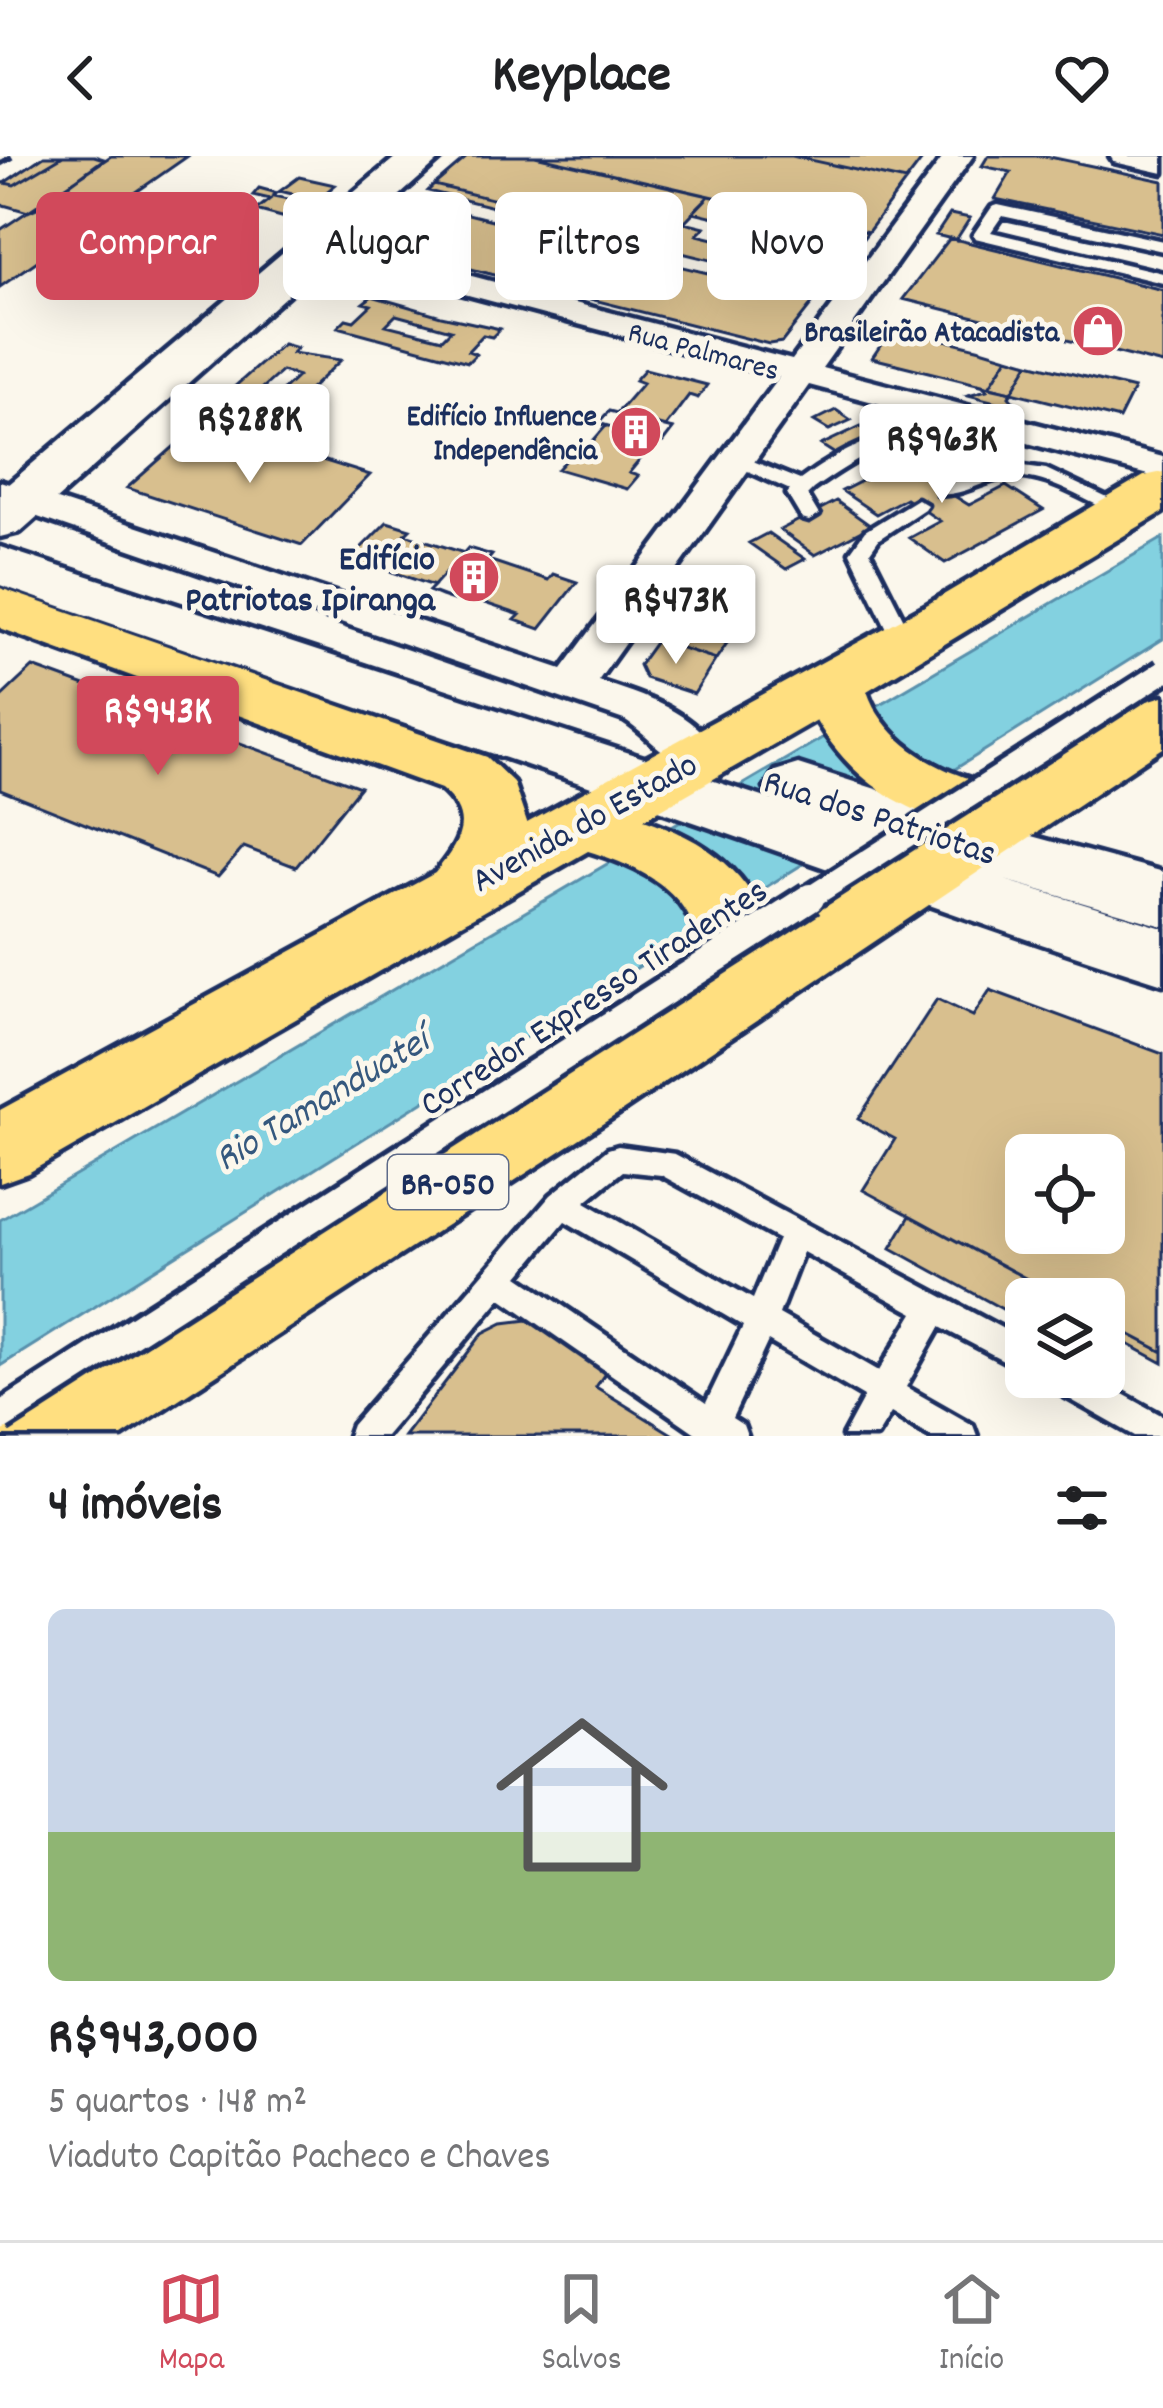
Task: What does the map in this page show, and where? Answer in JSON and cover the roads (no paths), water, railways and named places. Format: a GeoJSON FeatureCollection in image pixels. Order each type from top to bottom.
{"type":"FeatureCollection","features":[{"type":"Feature","properties":{"kind":"highway","name":"Avenida do Estado"},"geometry":{"type":"LineString","coordinates":[[0,1149],[905,643],[1144,500]]}},
{"type":"Feature","properties":{"kind":"highway"},"geometry":{"type":"LineString","coordinates":[[0,607],[464,773],[487,794],[496,819],[488,855],[461,889]]}},
{"type":"Feature","properties":{"kind":"highway"},"geometry":{"type":"LineString","coordinates":[[832,683],[847,725],[888,763],[964,803],[967,845]]}},
{"type":"Feature","properties":{"kind":"highway"},"geometry":{"type":"LineString","coordinates":[[531,708],[539,796],[566,831],[655,848],[711,886],[739,942],[739,994]]}},
{"type":"Feature","properties":{"kind":"highway","name":"BR-050"},"geometry":{"type":"LineString","coordinates":[[44,1436],[1163,718]]}},
{"type":"Feature","properties":{"kind":"main road"},"geometry":{"type":"LineString","coordinates":[[380,192],[423,156]]}},
{"type":"Feature","properties":{"kind":"main road"},"geometry":{"type":"LineString","coordinates":[[283,273],[6,512],[531,708],[675,769]]}},
{"type":"Feature","properties":{"kind":"main road"},"geometry":{"type":"LineString","coordinates":[[0,565],[531,708]]}},
{"type":"Feature","properties":{"kind":"main road","name":"Rua dos Patriotas"},"geometry":{"type":"LineString","coordinates":[[675,769],[1163,898]]}},
{"type":"Feature","properties":{"kind":"main road","name":"Rua dos Patriotas"},"geometry":{"type":"LineString","coordinates":[[967,845],[1083,931],[1163,956]]}},
{"type":"Feature","properties":{"kind":"main road"},"geometry":{"type":"LineString","coordinates":[[1083,931],[1163,986]]}},
{"type":"Feature","properties":{"kind":"street"},"geometry":{"type":"LineString","coordinates":[[531,708],[736,461],[959,156]]}},
{"type":"Feature","properties":{"kind":"street"},"geometry":{"type":"LineString","coordinates":[[1124,156],[1163,164]]}},
{"type":"Feature","properties":{"kind":"street","name":"Rua Palmares"},"geometry":{"type":"LineString","coordinates":[[471,285],[1163,468]]}},
{"type":"Feature","properties":{"kind":"street"},"geometry":{"type":"LineString","coordinates":[[804,370],[1132,444],[1163,445]]}},
{"type":"Feature","properties":{"kind":"street","name":"Rua dos Patriotas"},"geometry":{"type":"LineString","coordinates":[[531,708],[639,710],[665,725],[675,769]]}},
{"type":"Feature","properties":{"kind":"lane"},"geometry":{"type":"LineString","coordinates":[[1163,246],[998,210],[981,235],[1163,278]]}},
{"type":"Feature","properties":{"kind":"lane"},"geometry":{"type":"LineString","coordinates":[[809,515],[797,494],[802,488],[830,467],[913,435],[938,440],[1005,470],[1039,473],[1144,500]]}},
{"type":"Feature","properties":{"kind":"lane"},"geometry":{"type":"LineString","coordinates":[[736,461],[802,488]]}},
{"type":"Feature","properties":{"kind":"lane"},"geometry":{"type":"LineString","coordinates":[[944,490],[1005,470]]}},
{"type":"Feature","properties":{"kind":"lane"},"geometry":{"type":"LineString","coordinates":[[905,643],[852,546],[916,505]]}},
{"type":"Feature","properties":{"kind":"lane","name":"Corredor Expresso Tiradentes"},"geometry":{"type":"LineString","coordinates":[[0,1417],[1163,672]]}},
{"type":"Feature","properties":{"kind":"lane"},"geometry":{"type":"LineString","coordinates":[[364,1436],[561,1204],[605,1165],[633,1157],[665,1163],[1005,1346]]}},
{"type":"Feature","properties":{"kind":"lane"},"geometry":{"type":"LineString","coordinates":[[561,1204],[961,1436]]}},
{"type":"Feature","properties":{"kind":"lane"},"geometry":{"type":"LineString","coordinates":[[498,1279],[722,1430],[759,1320],[796,1231]]}},
{"type":"Feature","properties":{"kind":"lane"},"geometry":{"type":"LineString","coordinates":[[859,1436],[935,1306]]}},
{"type":"Feature","properties":{"kind":"lane"},"geometry":{"type":"LineString","coordinates":[[1099,1398],[1163,1434]]}},
{"type":"Feature","properties":{"kind":"water","name":"Rio Tamanduateí"},"geometry":{"type":"Polygon","coordinates":[[[1163,538],[1163,639],[0,1366],[0,1220],[1163,538]]]}},
{"type":"Feature","properties":{"kind":"railway"},"geometry":{"type":"LineString","coordinates":[[0,164],[13,156]]}},
{"type":"Feature","properties":{"kind":"place","name":"Brasileirão Atacadista"},"geometry":{"type":"Point","coordinates":[1098,331]}},
{"type":"Feature","properties":{"kind":"place","name":"Edifício Influence Independência"},"geometry":{"type":"Point","coordinates":[636,432]}},
{"type":"Feature","properties":{"kind":"place","name":"Edifício Patriotas Ipiranga"},"geometry":{"type":"Point","coordinates":[474,577]}}]}
